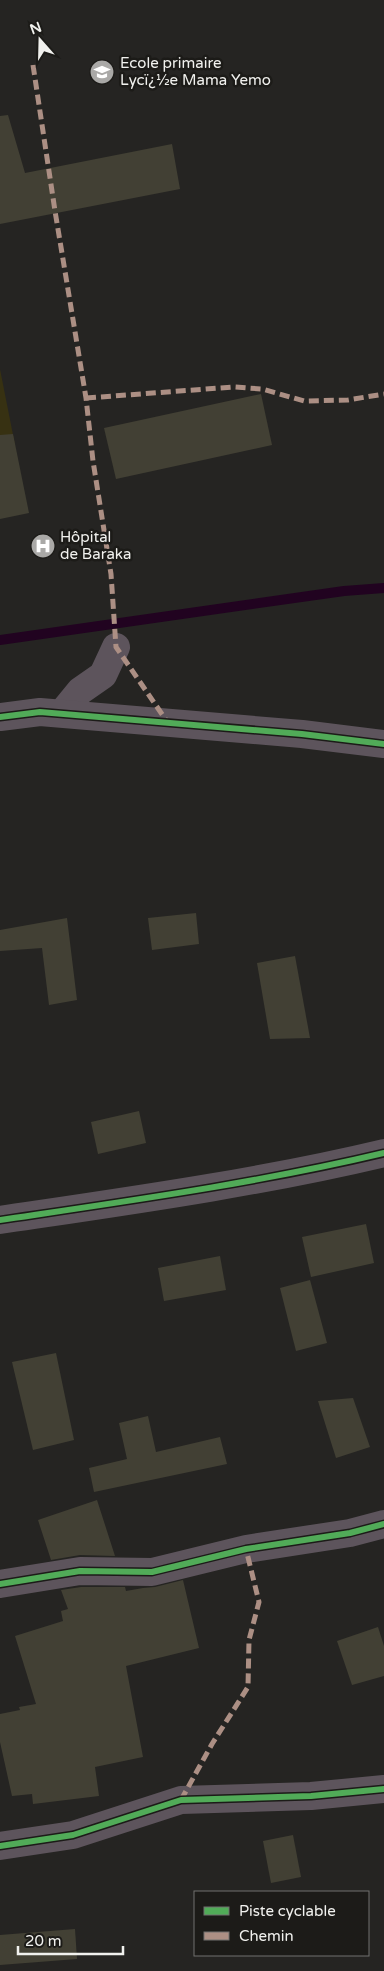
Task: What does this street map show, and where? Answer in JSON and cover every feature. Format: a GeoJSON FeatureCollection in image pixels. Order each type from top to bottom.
{"type":"FeatureCollection","features":[{"type":"Feature","properties":{"kind":"street"},"geometry":{"type":"LineString","coordinates":[[62,713],[80,691],[103,675],[116,647]]}},
{"type":"Feature","properties":{"kind":"street"},"geometry":{"type":"LineString","coordinates":[[0,717],[40,712],[62,713],[302,734],[384,744]]}},
{"type":"Feature","properties":{"kind":"street"},"geometry":{"type":"LineString","coordinates":[[0,1220],[111,1205],[384,1153]]}},
{"type":"Feature","properties":{"kind":"street"},"geometry":{"type":"LineString","coordinates":[[0,1584],[80,1571],[152,1572],[246,1549],[350,1533],[384,1524]]}},
{"type":"Feature","properties":{"kind":"street"},"geometry":{"type":"LineString","coordinates":[[0,1846],[74,1835],[181,1800],[311,1796],[384,1788]]}},
{"type":"Feature","properties":{"kind":"shaded area"},"geometry":{"type":"Polygon","coordinates":[[[0,369],[15,445],[0,448],[0,369]]]}},
{"type":"Feature","properties":{"kind":"building"},"geometry":{"type":"Polygon","coordinates":[[[8,115],[25,173],[172,144],[180,189],[0,224],[0,116],[8,115]]]}},
{"type":"Feature","properties":{"kind":"building"},"geometry":{"type":"Polygon","coordinates":[[[261,394],[272,445],[116,479],[104,428],[261,394]]]}},
{"type":"Feature","properties":{"kind":"building"},"geometry":{"type":"Polygon","coordinates":[[[13,434],[29,513],[0,519],[0,435],[13,434]]]}},
{"type":"Feature","properties":{"kind":"building"},"geometry":{"type":"Polygon","coordinates":[[[196,913],[199,944],[152,950],[148,918],[196,913]]]}},
{"type":"Feature","properties":{"kind":"building"},"geometry":{"type":"Polygon","coordinates":[[[67,918],[77,1000],[49,1005],[42,948],[0,951],[0,930],[67,918]]]}},
{"type":"Feature","properties":{"kind":"building"},"geometry":{"type":"Polygon","coordinates":[[[295,956],[310,1038],[270,1039],[257,963],[295,956]]]}},
{"type":"Feature","properties":{"kind":"building"},"geometry":{"type":"Polygon","coordinates":[[[139,1111],[146,1143],[98,1154],[91,1122],[139,1111]]]}},
{"type":"Feature","properties":{"kind":"building"},"geometry":{"type":"Polygon","coordinates":[[[366,1224],[374,1263],[311,1277],[302,1237],[366,1224]]]}},
{"type":"Feature","properties":{"kind":"building"},"geometry":{"type":"Polygon","coordinates":[[[220,1256],[226,1290],[164,1301],[158,1268],[220,1256]]]}},
{"type":"Feature","properties":{"kind":"building"},"geometry":{"type":"Polygon","coordinates":[[[310,1280],[327,1343],[296,1351],[280,1288],[310,1280]]]}},
{"type":"Feature","properties":{"kind":"building"},"geometry":{"type":"Polygon","coordinates":[[[56,1353],[74,1440],[33,1450],[12,1362],[56,1353]]]}},
{"type":"Feature","properties":{"kind":"building"},"geometry":{"type":"Polygon","coordinates":[[[353,1398],[370,1447],[336,1458],[318,1401],[353,1398]]]}},
{"type":"Feature","properties":{"kind":"building"},"geometry":{"type":"Polygon","coordinates":[[[148,1416],[156,1452],[220,1437],[227,1464],[94,1492],[89,1468],[127,1459],[119,1423],[148,1416]]]}},
{"type":"Feature","properties":{"kind":"building"},"geometry":{"type":"Polygon","coordinates":[[[97,1500],[115,1556],[80,1555],[51,1560],[38,1520],[97,1500]]]}},
{"type":"Feature","properties":{"kind":"building"},"geometry":{"type":"Polygon","coordinates":[[[183,1580],[199,1648],[126,1666],[143,1757],[95,1767],[99,1796],[33,1804],[32,1794],[12,1796],[0,1742],[0,1714],[20,1710],[19,1707],[36,1704],[15,1636],[63,1621],[61,1611],[68,1609],[61,1590],[81,1587],[125,1587],[126,1591],[155,1587],[183,1580]]]}},
{"type":"Feature","properties":{"kind":"building"},"geometry":{"type":"Polygon","coordinates":[[[378,1627],[384,1646],[384,1676],[352,1685],[337,1641],[378,1627]]]}},
{"type":"Feature","properties":{"kind":"building"},"geometry":{"type":"Polygon","coordinates":[[[293,1835],[301,1877],[271,1883],[263,1841],[293,1835]]]}},
{"type":"Feature","properties":{"kind":"building"},"geometry":{"type":"Polygon","coordinates":[[[75,1929],[77,1959],[0,1965],[0,1935],[75,1929]]]}},
{"type":"Feature","properties":{"kind":"waterway"},"geometry":{"type":"LineString","coordinates":[[0,640],[344,591],[384,588]]}},
{"type":"Feature","properties":{"kind":"marked path"},"geometry":{"type":"LineString","coordinates":[[33,65],[86,398],[93,461],[111,574],[116,647],[168,723]]}},
{"type":"Feature","properties":{"kind":"marked path"},"geometry":{"type":"LineString","coordinates":[[86,398],[234,387],[262,389],[304,401],[348,400],[384,394]]}},
{"type":"Feature","properties":{"kind":"marked path"},"geometry":{"type":"LineString","coordinates":[[181,1800],[212,1744],[248,1687],[249,1640],[259,1602],[246,1549]]}},
{"type":"Feature","properties":{"kind":"cycle path"},"geometry":{"type":"LineString","coordinates":[[0,717],[40,712],[302,734],[384,744]]}},
{"type":"Feature","properties":{"kind":"cycle path"},"geometry":{"type":"LineString","coordinates":[[0,1220],[241,1182],[384,1153]]}},
{"type":"Feature","properties":{"kind":"cycle path"},"geometry":{"type":"LineString","coordinates":[[0,1584],[80,1571],[152,1572],[246,1549],[350,1533],[384,1524]]}},
{"type":"Feature","properties":{"kind":"cycle path"},"geometry":{"type":"LineString","coordinates":[[0,1846],[73,1835],[181,1800],[311,1796],[384,1789]]}},
{"type":"Feature","properties":{"kind":"place","name":"Ecole primaire Lycï¿½e Mama Yemo"},"geometry":{"type":"Point","coordinates":[102,72]}},
{"type":"Feature","properties":{"kind":"place","name":"Hôpital de Baraka"},"geometry":{"type":"Point","coordinates":[43,546]}}]}
